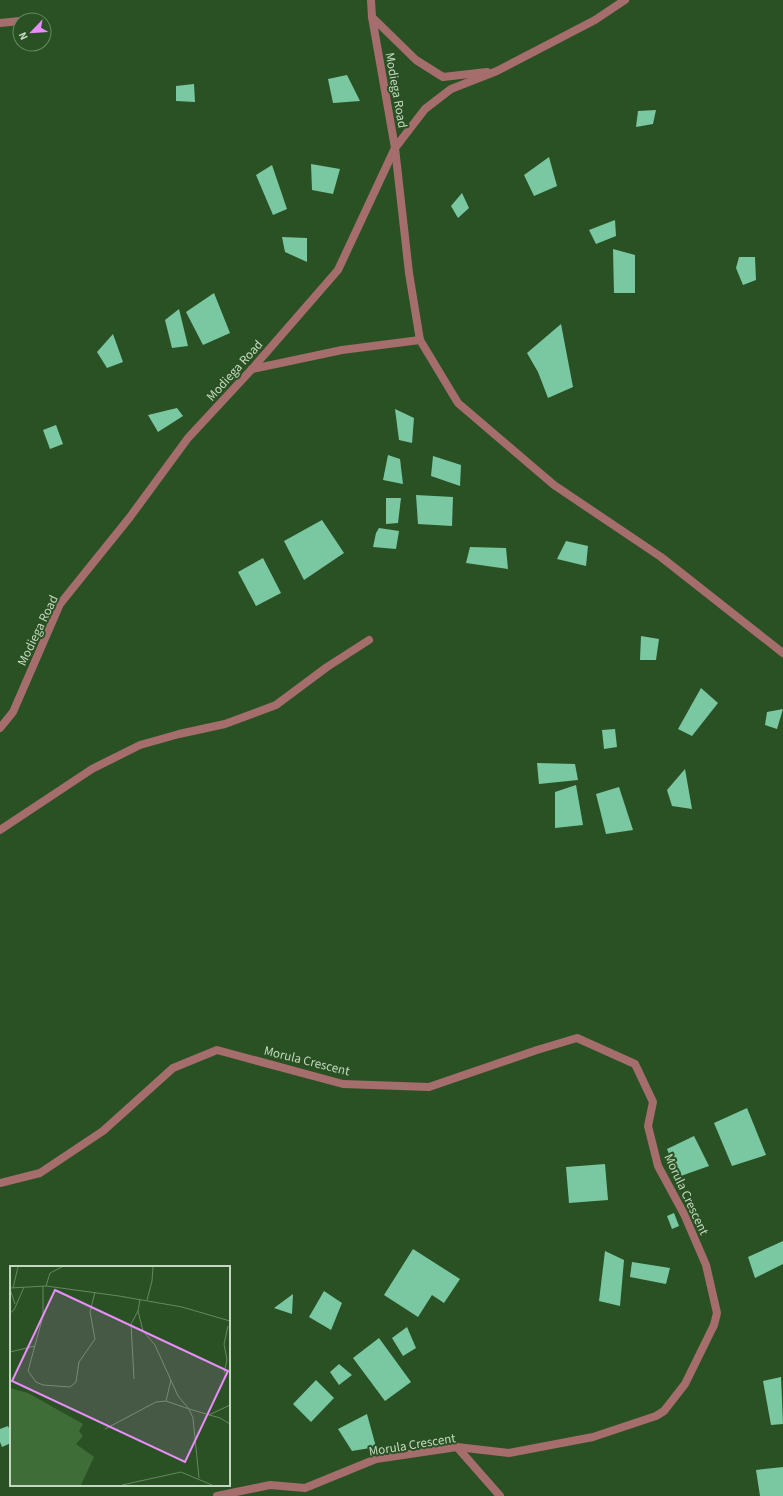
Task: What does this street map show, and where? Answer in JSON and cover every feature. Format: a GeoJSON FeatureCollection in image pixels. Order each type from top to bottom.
{"type":"FeatureCollection","features":[{"type":"Feature","properties":{"kind":"street","name":"Modiega Road"},"geometry":{"type":"LineString","coordinates":[[0,728],[13,712],[60,604],[130,517],[188,438],[252,369],[338,270],[395,148],[372,17],[371,0]]}},
{"type":"Feature","properties":{"kind":"street"},"geometry":{"type":"LineString","coordinates":[[625,0],[595,20],[497,71],[451,89],[425,109],[395,148],[409,272],[420,340],[458,403],[554,485],[662,557],[783,653]]}},
{"type":"Feature","properties":{"kind":"street"},"geometry":{"type":"LineString","coordinates":[[372,17],[416,60],[443,77],[497,71]]}},
{"type":"Feature","properties":{"kind":"street"},"geometry":{"type":"LineString","coordinates":[[0,23],[12,22]]}},
{"type":"Feature","properties":{"kind":"street"},"geometry":{"type":"LineString","coordinates":[[252,369],[342,350],[420,340]]}},
{"type":"Feature","properties":{"kind":"street"},"geometry":{"type":"LineString","coordinates":[[0,830],[92,769],[140,745],[179,734],[225,724],[276,705],[327,667],[369,640]]}},
{"type":"Feature","properties":{"kind":"street","name":"Morula Crescent"},"geometry":{"type":"LineString","coordinates":[[0,1183],[40,1173],[103,1131],[173,1068],[217,1050],[343,1084],[429,1087],[577,1038],[635,1064],[653,1102],[648,1126],[658,1166],[684,1214],[706,1265],[717,1313],[714,1325],[685,1384],[664,1411],[656,1416],[593,1437],[509,1453],[457,1447],[376,1459],[305,1488],[270,1485],[217,1496]]}},
{"type":"Feature","properties":{"kind":"street"},"geometry":{"type":"LineString","coordinates":[[457,1447],[500,1496]]}},
{"type":"Feature","properties":{"kind":"building"},"geometry":{"type":"Polygon","coordinates":[[[347,75],[360,101],[333,103],[328,79],[347,75]]]}},
{"type":"Feature","properties":{"kind":"building"},"geometry":{"type":"Polygon","coordinates":[[[194,84],[195,102],[176,101],[176,86],[194,84]]]}},
{"type":"Feature","properties":{"kind":"building"},"geometry":{"type":"Polygon","coordinates":[[[656,110],[653,124],[636,127],[638,111],[656,110]]]}},
{"type":"Feature","properties":{"kind":"building"},"geometry":{"type":"Polygon","coordinates":[[[549,157],[557,186],[534,196],[524,175],[549,157]]]}},
{"type":"Feature","properties":{"kind":"building"},"geometry":{"type":"Polygon","coordinates":[[[311,164],[340,169],[333,194],[312,190],[311,164]]]}},
{"type":"Feature","properties":{"kind":"building"},"geometry":{"type":"Polygon","coordinates":[[[272,165],[287,209],[273,215],[256,175],[272,165]]]}},
{"type":"Feature","properties":{"kind":"building"},"geometry":{"type":"Polygon","coordinates":[[[462,193],[469,208],[458,218],[451,206],[462,193]]]}},
{"type":"Feature","properties":{"kind":"building"},"geometry":{"type":"Polygon","coordinates":[[[615,220],[616,236],[596,244],[589,230],[615,220]]]}},
{"type":"Feature","properties":{"kind":"building"},"geometry":{"type":"Polygon","coordinates":[[[282,237],[307,238],[307,262],[285,252],[282,237]]]}},
{"type":"Feature","properties":{"kind":"building"},"geometry":{"type":"Polygon","coordinates":[[[613,249],[635,255],[635,293],[614,293],[613,249]]]}},
{"type":"Feature","properties":{"kind":"building"},"geometry":{"type":"Polygon","coordinates":[[[739,257],[755,257],[756,280],[743,285],[736,268],[739,257]]]}},
{"type":"Feature","properties":{"kind":"building"},"geometry":{"type":"Polygon","coordinates":[[[214,293],[230,333],[203,345],[186,312],[214,293]]]}},
{"type":"Feature","properties":{"kind":"building"},"geometry":{"type":"Polygon","coordinates":[[[179,309],[188,346],[172,348],[165,320],[179,309]]]}},
{"type":"Feature","properties":{"kind":"building"},"geometry":{"type":"Polygon","coordinates":[[[561,324],[573,387],[548,398],[538,372],[527,353],[561,324]]]}},
{"type":"Feature","properties":{"kind":"building"},"geometry":{"type":"Polygon","coordinates":[[[113,334],[123,362],[107,368],[97,352],[113,334]]]}},
{"type":"Feature","properties":{"kind":"building"},"geometry":{"type":"Polygon","coordinates":[[[177,408],[183,416],[158,432],[148,415],[177,408]]]}},
{"type":"Feature","properties":{"kind":"building"},"geometry":{"type":"Polygon","coordinates":[[[395,409],[414,418],[412,443],[399,440],[395,409]]]}},
{"type":"Feature","properties":{"kind":"building"},"geometry":{"type":"Polygon","coordinates":[[[56,425],[63,444],[50,449],[43,430],[56,425]]]}},
{"type":"Feature","properties":{"kind":"building"},"geometry":{"type":"Polygon","coordinates":[[[388,455],[400,459],[403,484],[383,480],[388,455]]]}},
{"type":"Feature","properties":{"kind":"building"},"geometry":{"type":"Polygon","coordinates":[[[433,456],[461,465],[460,486],[431,476],[433,456]]]}},
{"type":"Feature","properties":{"kind":"building"},"geometry":{"type":"Polygon","coordinates":[[[416,495],[453,497],[452,526],[418,524],[416,495]]]}},
{"type":"Feature","properties":{"kind":"building"},"geometry":{"type":"Polygon","coordinates":[[[386,498],[401,498],[398,523],[386,524],[386,498]]]}},
{"type":"Feature","properties":{"kind":"building"},"geometry":{"type":"Polygon","coordinates":[[[322,520],[344,553],[304,580],[284,541],[322,520]]]}},
{"type":"Feature","properties":{"kind":"building"},"geometry":{"type":"Polygon","coordinates":[[[379,528],[399,531],[396,549],[373,547],[376,533],[379,528]]]}},
{"type":"Feature","properties":{"kind":"building"},"geometry":{"type":"Polygon","coordinates":[[[566,541],[588,546],[586,566],[557,559],[566,541]]]}},
{"type":"Feature","properties":{"kind":"building"},"geometry":{"type":"Polygon","coordinates":[[[470,547],[506,548],[508,569],[466,563],[470,547]]]}},
{"type":"Feature","properties":{"kind":"building"},"geometry":{"type":"Polygon","coordinates":[[[263,558],[281,593],[256,606],[238,572],[263,558]]]}},
{"type":"Feature","properties":{"kind":"building"},"geometry":{"type":"Polygon","coordinates":[[[641,636],[659,639],[656,660],[640,660],[641,636]]]}},
{"type":"Feature","properties":{"kind":"building"},"geometry":{"type":"Polygon","coordinates":[[[701,688],[718,703],[692,736],[678,729],[701,688]]]}},
{"type":"Feature","properties":{"kind":"building"},"geometry":{"type":"Polygon","coordinates":[[[783,709],[777,729],[765,725],[767,712],[783,709]]]}},
{"type":"Feature","properties":{"kind":"building"},"geometry":{"type":"Polygon","coordinates":[[[615,729],[617,747],[604,749],[602,730],[615,729]]]}},
{"type":"Feature","properties":{"kind":"building"},"geometry":{"type":"Polygon","coordinates":[[[537,763],[575,764],[578,780],[539,784],[537,763]]]}},
{"type":"Feature","properties":{"kind":"building"},"geometry":{"type":"Polygon","coordinates":[[[685,769],[692,809],[672,806],[667,790],[685,769]]]}},
{"type":"Feature","properties":{"kind":"building"},"geometry":{"type":"Polygon","coordinates":[[[576,785],[583,825],[555,828],[555,792],[576,785]]]}},
{"type":"Feature","properties":{"kind":"building"},"geometry":{"type":"Polygon","coordinates":[[[619,787],[633,830],[606,834],[596,794],[619,787]]]}},
{"type":"Feature","properties":{"kind":"building"},"geometry":{"type":"Polygon","coordinates":[[[747,1108],[766,1155],[732,1166],[714,1123],[747,1108]]]}},
{"type":"Feature","properties":{"kind":"building"},"geometry":{"type":"Polygon","coordinates":[[[694,1136],[709,1166],[678,1177],[667,1149],[694,1136]]]}},
{"type":"Feature","properties":{"kind":"building"},"geometry":{"type":"Polygon","coordinates":[[[605,1164],[608,1200],[569,1203],[566,1167],[605,1164]]]}},
{"type":"Feature","properties":{"kind":"building"},"geometry":{"type":"Polygon","coordinates":[[[674,1213],[679,1226],[672,1229],[667,1216],[674,1213]]]}},
{"type":"Feature","properties":{"kind":"building"},"geometry":{"type":"Polygon","coordinates":[[[783,1241],[783,1264],[755,1278],[748,1257],[783,1241]]]}},
{"type":"Feature","properties":{"kind":"building"},"geometry":{"type":"Polygon","coordinates":[[[413,1249],[460,1279],[444,1303],[432,1295],[418,1317],[384,1295],[413,1249]]]}},
{"type":"Feature","properties":{"kind":"building"},"geometry":{"type":"Polygon","coordinates":[[[605,1251],[624,1260],[620,1306],[599,1301],[605,1251]]]}},
{"type":"Feature","properties":{"kind":"building"},"geometry":{"type":"Polygon","coordinates":[[[632,1262],[670,1268],[666,1284],[630,1277],[632,1262]]]}},
{"type":"Feature","properties":{"kind":"building"},"geometry":{"type":"Polygon","coordinates":[[[324,1291],[342,1303],[331,1330],[309,1317],[324,1291]]]}},
{"type":"Feature","properties":{"kind":"building"},"geometry":{"type":"Polygon","coordinates":[[[293,1294],[292,1314],[274,1308],[293,1294]]]}},
{"type":"Feature","properties":{"kind":"building"},"geometry":{"type":"Polygon","coordinates":[[[407,1327],[416,1348],[403,1356],[392,1338],[407,1327]]]}},
{"type":"Feature","properties":{"kind":"building"},"geometry":{"type":"Polygon","coordinates":[[[379,1338],[411,1382],[385,1401],[353,1358],[379,1338]]]}},
{"type":"Feature","properties":{"kind":"building"},"geometry":{"type":"Polygon","coordinates":[[[339,1364],[352,1375],[339,1385],[330,1372],[339,1364]]]}},
{"type":"Feature","properties":{"kind":"building"},"geometry":{"type":"Polygon","coordinates":[[[781,1377],[783,1424],[771,1425],[763,1381],[781,1377]]]}},
{"type":"Feature","properties":{"kind":"building"},"geometry":{"type":"Polygon","coordinates":[[[316,1380],[334,1398],[311,1422],[293,1404],[316,1380]]]}},
{"type":"Feature","properties":{"kind":"building"},"geometry":{"type":"Polygon","coordinates":[[[367,1414],[376,1447],[352,1451],[338,1429],[367,1414]]]}},
{"type":"Feature","properties":{"kind":"building"},"geometry":{"type":"Polygon","coordinates":[[[8,1426],[10,1431],[10,1443],[2,1447],[0,1442],[0,1429],[8,1426]]]}},
{"type":"Feature","properties":{"kind":"building"},"geometry":{"type":"Polygon","coordinates":[[[783,1467],[783,1496],[760,1496],[756,1470],[783,1467]]]}}]}
